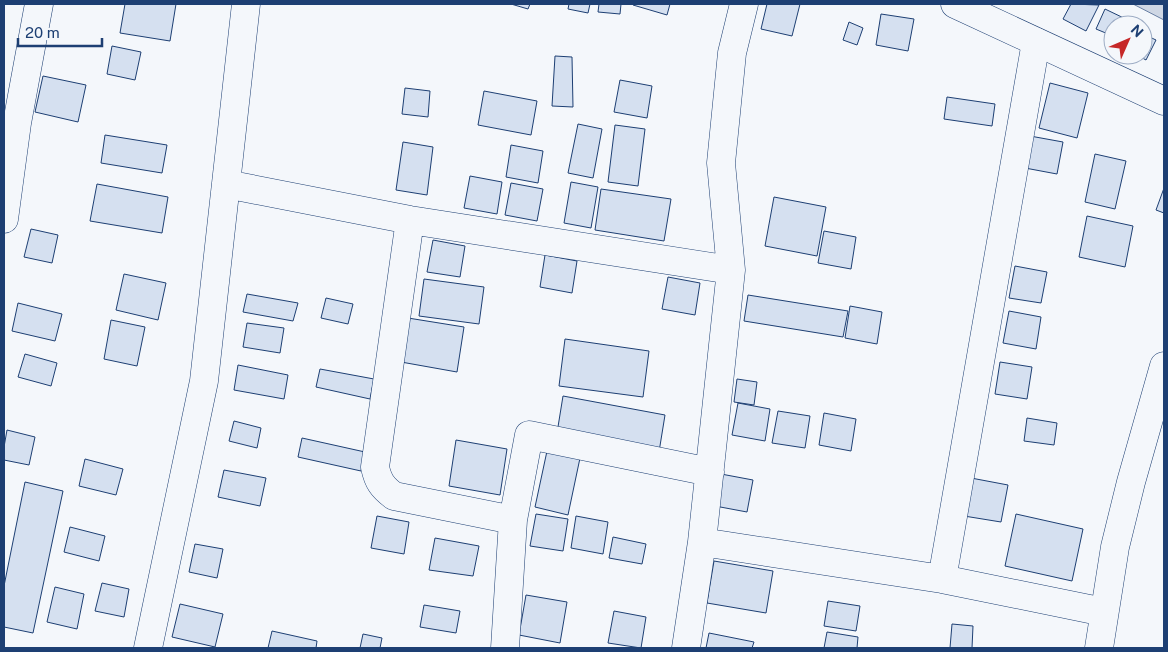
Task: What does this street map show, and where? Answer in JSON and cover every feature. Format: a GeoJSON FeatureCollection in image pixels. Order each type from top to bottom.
{"type":"FeatureCollection","features":[{"type":"Feature","properties":{"kind":"street"},"geometry":{"type":"LineString","coordinates":[[4,219],[17,123],[39,4]]}},
{"type":"Feature","properties":{"kind":"street"},"geometry":{"type":"LineString","coordinates":[[148,648],[204,381],[246,4]]}},
{"type":"Feature","properties":{"kind":"street"},"geometry":{"type":"LineString","coordinates":[[686,648],[702,542],[731,270],[721,163],[732,54],[744,4]]}},
{"type":"Feature","properties":{"kind":"street"},"geometry":{"type":"LineString","coordinates":[[954,4],[1164,101]]}},
{"type":"Feature","properties":{"kind":"street"},"geometry":{"type":"LineString","coordinates":[[942,579],[1036,42]]}},
{"type":"Feature","properties":{"kind":"street"},"geometry":{"type":"LineString","coordinates":[[226,184],[410,220],[731,270]]}},
{"type":"Feature","properties":{"kind":"street"},"geometry":{"type":"LineString","coordinates":[[410,220],[375,466],[378,482],[394,496],[513,520]]}},
{"type":"Feature","properties":{"kind":"street"},"geometry":{"type":"LineString","coordinates":[[1099,648],[1117,538],[1164,366]]}},
{"type":"Feature","properties":{"kind":"street"},"geometry":{"type":"LineString","coordinates":[[505,648],[513,520],[529,435],[710,472]]}},
{"type":"Feature","properties":{"kind":"street"},"geometry":{"type":"LineString","coordinates":[[702,542],[942,579],[1104,612]]}},
{"type":"Feature","properties":{"kind":"shaded area"},"geometry":{"type":"Polygon","coordinates":[[[1133,4],[1164,4],[1164,20],[1133,4]]]}},
{"type":"Feature","properties":{"kind":"building"},"geometry":{"type":"Polygon","coordinates":[[[125,4],[176,4],[170,41],[120,33],[125,4]]]}},
{"type":"Feature","properties":{"kind":"building"},"geometry":{"type":"Polygon","coordinates":[[[511,4],[530,4],[528,9],[511,4]]]}},
{"type":"Feature","properties":{"kind":"building"},"geometry":{"type":"Polygon","coordinates":[[[569,4],[590,4],[588,13],[568,9],[569,4]]]}},
{"type":"Feature","properties":{"kind":"building"},"geometry":{"type":"Polygon","coordinates":[[[599,4],[621,4],[620,14],[598,12],[599,4]]]}},
{"type":"Feature","properties":{"kind":"building"},"geometry":{"type":"Polygon","coordinates":[[[634,4],[670,4],[667,15],[634,4]]]}},
{"type":"Feature","properties":{"kind":"building"},"geometry":{"type":"Polygon","coordinates":[[[767,4],[800,4],[792,36],[761,29],[767,4]]]}},
{"type":"Feature","properties":{"kind":"building"},"geometry":{"type":"Polygon","coordinates":[[[1071,4],[1099,5],[1086,31],[1063,19],[1071,4]]]}},
{"type":"Feature","properties":{"kind":"building"},"geometry":{"type":"Polygon","coordinates":[[[1105,9],[1118,15],[1103,15],[1103,32],[1096,29],[1105,9]]]}},
{"type":"Feature","properties":{"kind":"building"},"geometry":{"type":"Polygon","coordinates":[[[881,14],[914,19],[908,51],[876,45],[881,14]]]}},
{"type":"Feature","properties":{"kind":"building"},"geometry":{"type":"Polygon","coordinates":[[[849,22],[863,28],[857,45],[843,40],[849,22]]]}},
{"type":"Feature","properties":{"kind":"building"},"geometry":{"type":"Polygon","coordinates":[[[112,46],[141,52],[135,80],[107,74],[112,46]]]}},
{"type":"Feature","properties":{"kind":"building"},"geometry":{"type":"Polygon","coordinates":[[[555,56],[572,57],[573,107],[552,106],[555,56]]]}},
{"type":"Feature","properties":{"kind":"building"},"geometry":{"type":"Polygon","coordinates":[[[43,76],[86,85],[78,122],[35,112],[43,76]]]}},
{"type":"Feature","properties":{"kind":"building"},"geometry":{"type":"Polygon","coordinates":[[[620,80],[652,86],[647,118],[614,112],[620,80]]]}},
{"type":"Feature","properties":{"kind":"building"},"geometry":{"type":"Polygon","coordinates":[[[1050,83],[1088,93],[1077,138],[1039,128],[1050,83]]]}},
{"type":"Feature","properties":{"kind":"building"},"geometry":{"type":"Polygon","coordinates":[[[405,88],[430,91],[428,117],[402,114],[405,88]]]}},
{"type":"Feature","properties":{"kind":"building"},"geometry":{"type":"Polygon","coordinates":[[[484,91],[537,101],[531,135],[478,125],[484,91]]]}},
{"type":"Feature","properties":{"kind":"building"},"geometry":{"type":"Polygon","coordinates":[[[947,97],[995,104],[992,126],[944,119],[947,97]]]}},
{"type":"Feature","properties":{"kind":"building"},"geometry":{"type":"Polygon","coordinates":[[[578,124],[602,129],[593,178],[568,173],[578,124]]]}},
{"type":"Feature","properties":{"kind":"building"},"geometry":{"type":"Polygon","coordinates":[[[615,125],[645,129],[638,186],[608,182],[615,125]]]}},
{"type":"Feature","properties":{"kind":"building"},"geometry":{"type":"Polygon","coordinates":[[[105,135],[167,145],[162,173],[101,163],[105,135]]]}},
{"type":"Feature","properties":{"kind":"building"},"geometry":{"type":"Polygon","coordinates":[[[1030,136],[1063,142],[1057,174],[1025,168],[1030,136]]]}},
{"type":"Feature","properties":{"kind":"building"},"geometry":{"type":"Polygon","coordinates":[[[403,142],[433,147],[427,195],[396,190],[403,142]]]}},
{"type":"Feature","properties":{"kind":"building"},"geometry":{"type":"Polygon","coordinates":[[[511,145],[543,151],[538,183],[506,177],[511,145]]]}},
{"type":"Feature","properties":{"kind":"building"},"geometry":{"type":"Polygon","coordinates":[[[1095,154],[1126,161],[1115,209],[1085,202],[1095,154]]]}},
{"type":"Feature","properties":{"kind":"building"},"geometry":{"type":"Polygon","coordinates":[[[470,176],[502,182],[497,214],[464,208],[470,176]]]}},
{"type":"Feature","properties":{"kind":"building"},"geometry":{"type":"Polygon","coordinates":[[[571,182],[598,187],[591,228],[564,223],[571,182]]]}},
{"type":"Feature","properties":{"kind":"building"},"geometry":{"type":"Polygon","coordinates":[[[511,183],[543,189],[537,221],[505,215],[511,183]]]}},
{"type":"Feature","properties":{"kind":"building"},"geometry":{"type":"Polygon","coordinates":[[[97,184],[168,197],[162,233],[90,221],[97,184]]]}},
{"type":"Feature","properties":{"kind":"building"},"geometry":{"type":"Polygon","coordinates":[[[1164,188],[1164,213],[1156,210],[1164,188]]]}},
{"type":"Feature","properties":{"kind":"building"},"geometry":{"type":"Polygon","coordinates":[[[601,189],[671,199],[664,241],[595,230],[601,189]]]}},
{"type":"Feature","properties":{"kind":"building"},"geometry":{"type":"Polygon","coordinates":[[[774,197],[826,207],[817,256],[765,246],[774,197]]]}},
{"type":"Feature","properties":{"kind":"building"},"geometry":{"type":"Polygon","coordinates":[[[1087,216],[1133,226],[1125,267],[1079,257],[1087,216]]]}},
{"type":"Feature","properties":{"kind":"building"},"geometry":{"type":"Polygon","coordinates":[[[31,229],[58,235],[52,263],[24,257],[31,229]]]}},
{"type":"Feature","properties":{"kind":"building"},"geometry":{"type":"Polygon","coordinates":[[[824,231],[856,237],[851,269],[818,263],[824,231]]]}},
{"type":"Feature","properties":{"kind":"building"},"geometry":{"type":"Polygon","coordinates":[[[433,240],[465,246],[460,277],[427,272],[433,240]]]}},
{"type":"Feature","properties":{"kind":"building"},"geometry":{"type":"Polygon","coordinates":[[[545,255],[577,261],[572,293],[540,287],[545,255]]]}},
{"type":"Feature","properties":{"kind":"building"},"geometry":{"type":"Polygon","coordinates":[[[1015,266],[1047,272],[1041,303],[1009,298],[1015,266]]]}},
{"type":"Feature","properties":{"kind":"building"},"geometry":{"type":"Polygon","coordinates":[[[124,274],[166,283],[158,320],[116,310],[124,274]]]}},
{"type":"Feature","properties":{"kind":"building"},"geometry":{"type":"Polygon","coordinates":[[[668,277],[700,283],[695,315],[662,309],[668,277]]]}},
{"type":"Feature","properties":{"kind":"building"},"geometry":{"type":"Polygon","coordinates":[[[424,279],[484,287],[479,324],[419,316],[424,279]]]}},
{"type":"Feature","properties":{"kind":"building"},"geometry":{"type":"Polygon","coordinates":[[[247,294],[298,303],[293,321],[243,312],[247,294]]]}},
{"type":"Feature","properties":{"kind":"building"},"geometry":{"type":"Polygon","coordinates":[[[748,295],[848,311],[843,337],[744,321],[748,295]]]}},
{"type":"Feature","properties":{"kind":"building"},"geometry":{"type":"Polygon","coordinates":[[[326,298],[353,304],[348,324],[321,318],[326,298]]]}},
{"type":"Feature","properties":{"kind":"building"},"geometry":{"type":"Polygon","coordinates":[[[18,303],[62,314],[55,341],[12,331],[18,303]]]}},
{"type":"Feature","properties":{"kind":"building"},"geometry":{"type":"Polygon","coordinates":[[[850,306],[882,312],[877,344],[845,338],[850,306]]]}},
{"type":"Feature","properties":{"kind":"building"},"geometry":{"type":"Polygon","coordinates":[[[1009,311],[1041,317],[1036,349],[1003,343],[1009,311]]]}},
{"type":"Feature","properties":{"kind":"building"},"geometry":{"type":"Polygon","coordinates":[[[408,318],[464,327],[457,372],[401,362],[408,318]]]}},
{"type":"Feature","properties":{"kind":"building"},"geometry":{"type":"Polygon","coordinates":[[[111,320],[145,327],[137,366],[104,359],[111,320]]]}},
{"type":"Feature","properties":{"kind":"building"},"geometry":{"type":"Polygon","coordinates":[[[247,323],[284,328],[280,353],[243,347],[247,323]]]}},
{"type":"Feature","properties":{"kind":"building"},"geometry":{"type":"Polygon","coordinates":[[[565,339],[649,351],[643,397],[559,386],[565,339]]]}},
{"type":"Feature","properties":{"kind":"building"},"geometry":{"type":"Polygon","coordinates":[[[25,354],[57,363],[51,386],[18,377],[25,354]]]}},
{"type":"Feature","properties":{"kind":"building"},"geometry":{"type":"Polygon","coordinates":[[[1000,362],[1032,367],[1027,399],[995,394],[1000,362]]]}},
{"type":"Feature","properties":{"kind":"building"},"geometry":{"type":"Polygon","coordinates":[[[238,365],[288,375],[284,399],[234,390],[238,365]]]}},
{"type":"Feature","properties":{"kind":"building"},"geometry":{"type":"Polygon","coordinates":[[[320,369],[374,379],[370,399],[316,387],[320,369]]]}},
{"type":"Feature","properties":{"kind":"building"},"geometry":{"type":"Polygon","coordinates":[[[737,379],[757,382],[754,405],[734,402],[737,379]]]}},
{"type":"Feature","properties":{"kind":"building"},"geometry":{"type":"Polygon","coordinates":[[[563,396],[665,415],[659,452],[557,433],[563,396]]]}},
{"type":"Feature","properties":{"kind":"building"},"geometry":{"type":"Polygon","coordinates":[[[738,403],[770,409],[765,441],[732,435],[738,403]]]}},
{"type":"Feature","properties":{"kind":"building"},"geometry":{"type":"Polygon","coordinates":[[[778,411],[810,416],[805,448],[772,443],[778,411]]]}},
{"type":"Feature","properties":{"kind":"building"},"geometry":{"type":"Polygon","coordinates":[[[824,413],[856,419],[851,451],[819,445],[824,413]]]}},
{"type":"Feature","properties":{"kind":"building"},"geometry":{"type":"Polygon","coordinates":[[[1027,418],[1057,423],[1054,445],[1024,441],[1027,418]]]}},
{"type":"Feature","properties":{"kind":"building"},"geometry":{"type":"Polygon","coordinates":[[[234,421],[261,428],[257,448],[229,441],[234,421]]]}},
{"type":"Feature","properties":{"kind":"building"},"geometry":{"type":"Polygon","coordinates":[[[7,430],[35,437],[29,465],[4,460],[7,430]]]}},
{"type":"Feature","properties":{"kind":"building"},"geometry":{"type":"Polygon","coordinates":[[[302,438],[365,452],[361,471],[298,457],[302,438]]]}},
{"type":"Feature","properties":{"kind":"building"},"geometry":{"type":"Polygon","coordinates":[[[456,440],[507,449],[500,495],[449,486],[456,440]]]}},
{"type":"Feature","properties":{"kind":"building"},"geometry":{"type":"Polygon","coordinates":[[[547,451],[580,458],[568,515],[535,507],[547,451]]]}},
{"type":"Feature","properties":{"kind":"building"},"geometry":{"type":"Polygon","coordinates":[[[85,459],[123,469],[116,495],[79,486],[85,459]]]}},
{"type":"Feature","properties":{"kind":"building"},"geometry":{"type":"Polygon","coordinates":[[[224,470],[266,478],[260,506],[218,497],[224,470]]]}},
{"type":"Feature","properties":{"kind":"building"},"geometry":{"type":"Polygon","coordinates":[[[721,474],[753,480],[747,512],[715,506],[721,474]]]}},
{"type":"Feature","properties":{"kind":"building"},"geometry":{"type":"Polygon","coordinates":[[[971,478],[1008,485],[1001,522],[964,516],[971,478]]]}},
{"type":"Feature","properties":{"kind":"building"},"geometry":{"type":"Polygon","coordinates":[[[25,482],[63,491],[33,633],[4,627],[4,586],[25,482]]]}},
{"type":"Feature","properties":{"kind":"building"},"geometry":{"type":"Polygon","coordinates":[[[536,514],[568,519],[563,551],[530,546],[536,514]]]}},
{"type":"Feature","properties":{"kind":"building"},"geometry":{"type":"Polygon","coordinates":[[[1016,514],[1083,529],[1072,581],[1005,566],[1016,514]]]}},
{"type":"Feature","properties":{"kind":"building"},"geometry":{"type":"Polygon","coordinates":[[[377,516],[409,522],[404,554],[371,548],[377,516]]]}},
{"type":"Feature","properties":{"kind":"building"},"geometry":{"type":"Polygon","coordinates":[[[576,516],[608,522],[603,554],[571,548],[576,516]]]}},
{"type":"Feature","properties":{"kind":"building"},"geometry":{"type":"Polygon","coordinates":[[[70,527],[105,536],[99,561],[64,552],[70,527]]]}},
{"type":"Feature","properties":{"kind":"building"},"geometry":{"type":"Polygon","coordinates":[[[613,537],[646,544],[642,564],[609,558],[613,537]]]}},
{"type":"Feature","properties":{"kind":"building"},"geometry":{"type":"Polygon","coordinates":[[[435,538],[479,546],[473,576],[429,570],[435,538]]]}},
{"type":"Feature","properties":{"kind":"building"},"geometry":{"type":"Polygon","coordinates":[[[195,544],[223,549],[217,578],[189,572],[195,544]]]}},
{"type":"Feature","properties":{"kind":"building"},"geometry":{"type":"Polygon","coordinates":[[[714,561],[773,571],[766,613],[707,603],[714,561]]]}},
{"type":"Feature","properties":{"kind":"building"},"geometry":{"type":"Polygon","coordinates":[[[102,583],[129,589],[124,617],[95,611],[102,583]]]}},
{"type":"Feature","properties":{"kind":"building"},"geometry":{"type":"Polygon","coordinates":[[[55,587],[84,594],[77,629],[47,622],[55,587]]]}},
{"type":"Feature","properties":{"kind":"building"},"geometry":{"type":"Polygon","coordinates":[[[526,595],[567,602],[560,643],[519,635],[526,595]]]}},
{"type":"Feature","properties":{"kind":"building"},"geometry":{"type":"Polygon","coordinates":[[[828,601],[860,606],[856,631],[824,626],[828,601]]]}},
{"type":"Feature","properties":{"kind":"building"},"geometry":{"type":"Polygon","coordinates":[[[180,604],[223,614],[215,647],[172,637],[180,604]]]}},
{"type":"Feature","properties":{"kind":"building"},"geometry":{"type":"Polygon","coordinates":[[[424,605],[460,611],[456,633],[420,627],[424,605]]]}},
{"type":"Feature","properties":{"kind":"building"},"geometry":{"type":"Polygon","coordinates":[[[614,611],[646,617],[641,648],[608,643],[614,611]]]}},
{"type":"Feature","properties":{"kind":"building"},"geometry":{"type":"Polygon","coordinates":[[[952,624],[973,626],[972,648],[950,648],[952,624]]]}},
{"type":"Feature","properties":{"kind":"building"},"geometry":{"type":"Polygon","coordinates":[[[272,631],[317,641],[316,648],[268,648],[272,631]]]}},
{"type":"Feature","properties":{"kind":"building"},"geometry":{"type":"Polygon","coordinates":[[[827,632],[858,637],[857,648],[824,648],[827,632]]]}},
{"type":"Feature","properties":{"kind":"building"},"geometry":{"type":"Polygon","coordinates":[[[709,633],[754,642],[752,648],[706,648],[709,633]]]}},
{"type":"Feature","properties":{"kind":"building"},"geometry":{"type":"Polygon","coordinates":[[[363,634],[382,638],[380,648],[360,648],[363,634]]]}}]}
